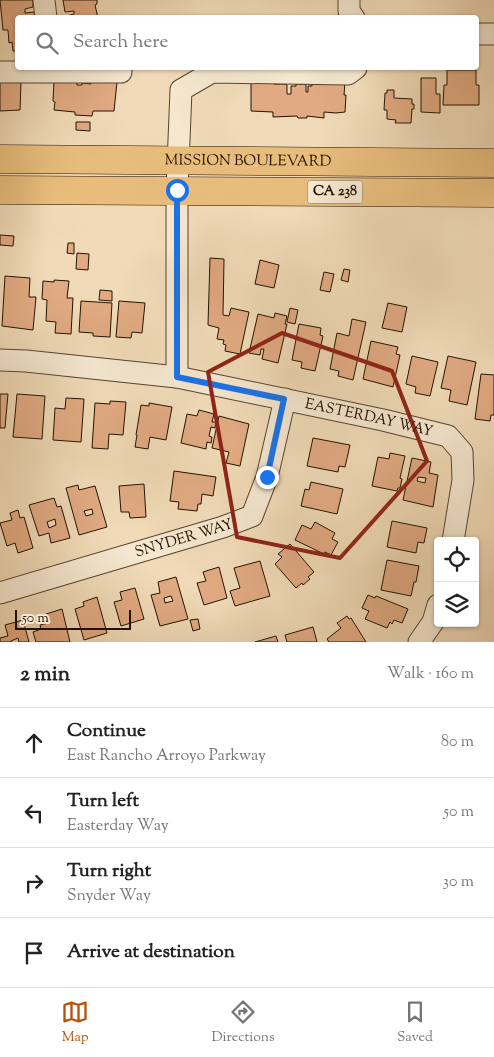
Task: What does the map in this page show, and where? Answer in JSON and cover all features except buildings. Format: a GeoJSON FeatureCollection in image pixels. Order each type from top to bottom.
{"type":"FeatureCollection","features":[{"type":"Feature","properties":{"kind":"main road","name":"MISSION BOULEVARD"},"geometry":{"type":"LineString","coordinates":[[0,159],[494,163]]}},
{"type":"Feature","properties":{"kind":"main road","name":"MISSION BOULEVARD"},"geometry":{"type":"LineString","coordinates":[[0,190],[494,193]]}},
{"type":"Feature","properties":{"kind":"street"},"geometry":{"type":"LineString","coordinates":[[44,0],[46,15]]}},
{"type":"Feature","properties":{"kind":"street"},"geometry":{"type":"LineString","coordinates":[[479,34],[494,34]]}},
{"type":"Feature","properties":{"kind":"street"},"geometry":{"type":"LineString","coordinates":[[0,72],[52,70],[121,72]]}},
{"type":"Feature","properties":{"kind":"street"},"geometry":{"type":"LineString","coordinates":[[177,377],[177,190],[181,90],[212,72],[348,74],[353,70]]}},
{"type":"Feature","properties":{"kind":"street","name":"EASTERDAY WAY"},"geometry":{"type":"LineString","coordinates":[[0,360],[177,377],[383,420],[448,436],[462,452],[463,480],[454,537]]}},
{"type":"Feature","properties":{"kind":"street","name":"SNYDER WAY"},"geometry":{"type":"LineString","coordinates":[[0,593],[223,528],[252,516],[267,477],[284,399]]}},
{"type":"Feature","properties":{"kind":"street"},"geometry":{"type":"LineString","coordinates":[[419,642],[434,619]]}},
{"type":"Feature","properties":{"kind":"highlighted area"},"geometry":{"type":"Polygon","coordinates":[[[282,333],[392,371],[427,461],[340,558],[237,537],[208,372],[282,333]]]}},
{"type":"Feature","properties":{"kind":"route"},"geometry":{"type":"LineString","coordinates":[[177,190],[177,377],[284,399],[267,477]]}}]}
